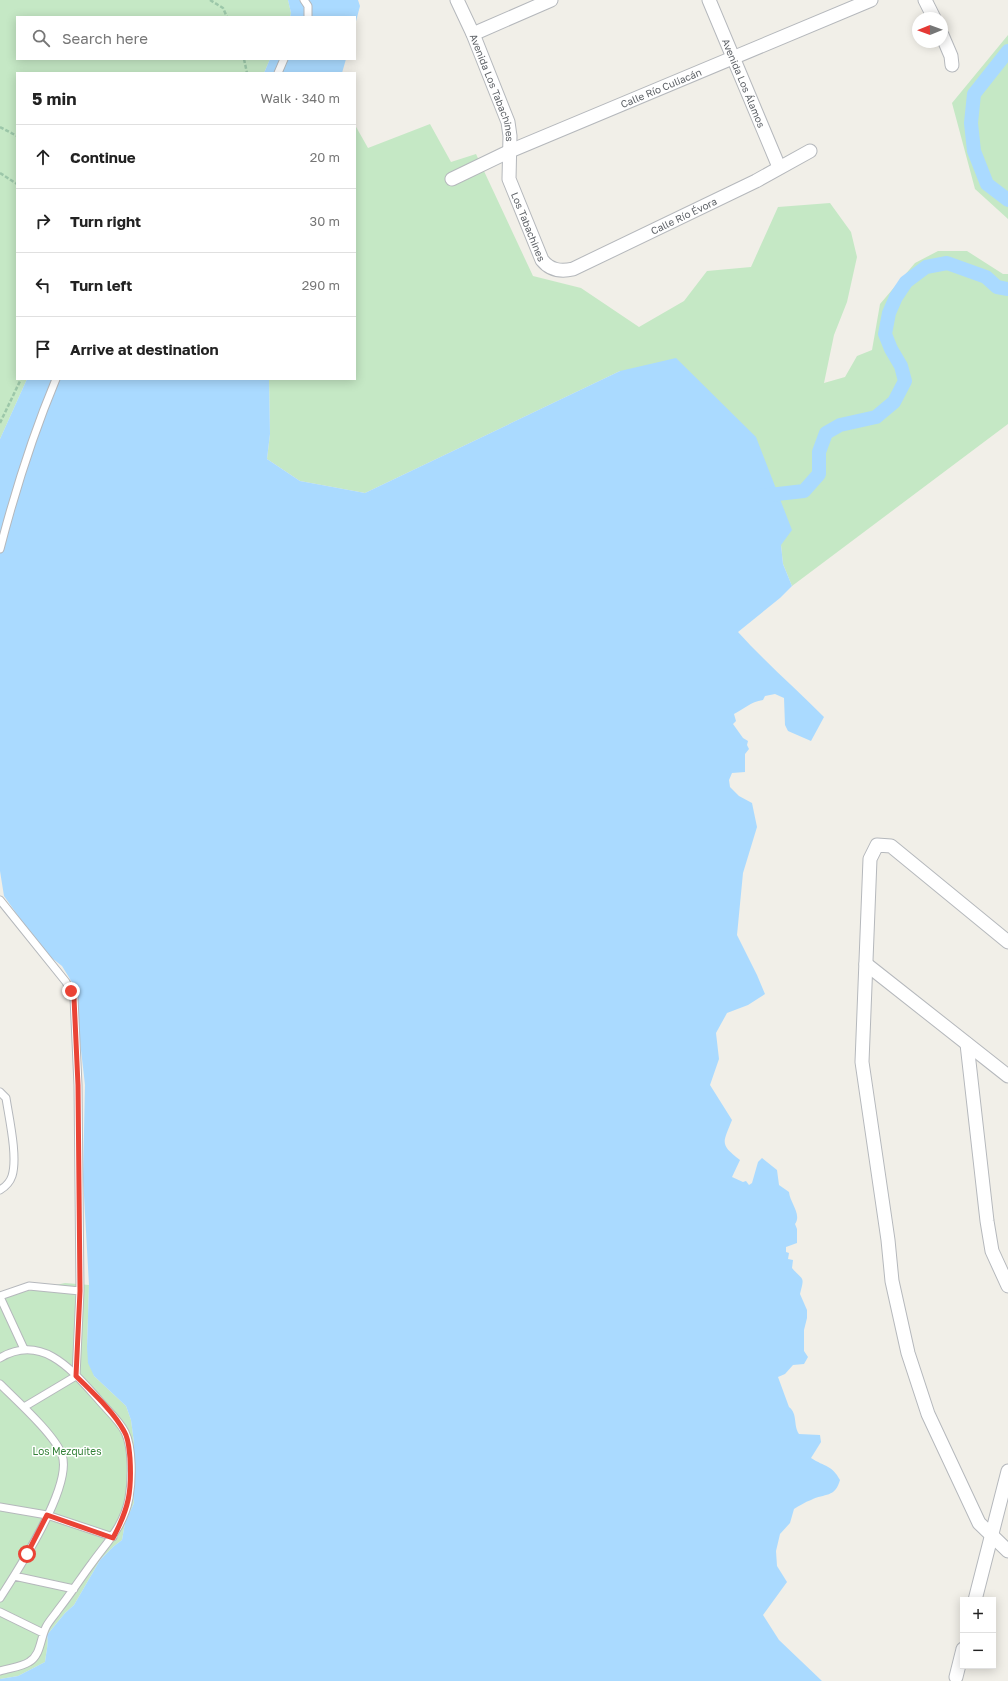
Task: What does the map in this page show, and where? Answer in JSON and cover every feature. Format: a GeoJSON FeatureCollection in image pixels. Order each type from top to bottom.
{"type":"FeatureCollection","features":[{"type":"Feature","properties":{"kind":"street","name":"Avenida Los Tabachines"},"geometry":{"type":"LineString","coordinates":[[457,0],[473,34],[508,122],[510,151],[509,180]]}},
{"type":"Feature","properties":{"kind":"street"},"geometry":{"type":"LineString","coordinates":[[473,34],[551,0]]}},
{"type":"Feature","properties":{"kind":"street","name":"Avenida Los Álamos"},"geometry":{"type":"LineString","coordinates":[[709,0],[779,167]]}},
{"type":"Feature","properties":{"kind":"street","name":"Calle Río Culiacán"},"geometry":{"type":"LineString","coordinates":[[452,179],[510,151],[871,0]]}},
{"type":"Feature","properties":{"kind":"street"},"geometry":{"type":"LineString","coordinates":[[925,0],[931,12]]}},
{"type":"Feature","properties":{"kind":"street"},"geometry":{"type":"LineString","coordinates":[[948,48],[951,56],[952,65]]}},
{"type":"Feature","properties":{"kind":"street","name":"Calle Río Évora"},"geometry":{"type":"LineString","coordinates":[[554,270],[567,270],[573,268],[756,181],[810,151]]}},
{"type":"Feature","properties":{"kind":"street","name":"Los Tabachines"},"geometry":{"type":"LineString","coordinates":[[509,180],[542,260],[548,267],[554,270]]}},
{"type":"Feature","properties":{"kind":"street"},"geometry":{"type":"LineString","coordinates":[[1008,942],[892,846],[878,845],[870,860],[862,1062],[888,1240],[892,1281],[908,1353],[928,1414],[979,1523],[1008,1551]]}},
{"type":"Feature","properties":{"kind":"street"},"geometry":{"type":"LineString","coordinates":[[866,964],[1008,1076]]}},
{"type":"Feature","properties":{"kind":"street"},"geometry":{"type":"LineString","coordinates":[[967,1044],[987,1221],[992,1251],[1008,1287]]}},
{"type":"Feature","properties":{"kind":"street"},"geometry":{"type":"LineString","coordinates":[[977,1597],[1008,1471]]}},
{"type":"Feature","properties":{"kind":"street"},"geometry":{"type":"LineString","coordinates":[[956,1677],[960,1661]]}},
{"type":"Feature","properties":{"kind":"lane"},"geometry":{"type":"LineString","coordinates":[[304,0],[308,6],[308,16]]}},
{"type":"Feature","properties":{"kind":"lane"},"geometry":{"type":"LineString","coordinates":[[278,72],[284,60]]}},
{"type":"Feature","properties":{"kind":"lane"},"geometry":{"type":"LineString","coordinates":[[0,549],[10,509],[37,424],[56,380]]}},
{"type":"Feature","properties":{"kind":"lane"},"geometry":{"type":"LineString","coordinates":[[0,900],[66,982],[74,998],[78,1085],[80,1291],[76,1376]]}},
{"type":"Feature","properties":{"kind":"lane"},"geometry":{"type":"LineString","coordinates":[[0,1092],[6,1098],[14,1166],[12,1178],[5,1187],[0,1190]]}},
{"type":"Feature","properties":{"kind":"lane"},"geometry":{"type":"LineString","coordinates":[[24,1348],[0,1297],[29,1286],[80,1291]]}},
{"type":"Feature","properties":{"kind":"lane"},"geometry":{"type":"LineString","coordinates":[[0,1358],[7,1353],[24,1348],[34,1349],[53,1357],[76,1376],[114,1416],[125,1432],[129,1446],[131,1479],[129,1500],[113,1538],[92,1563],[46,1627],[38,1652],[34,1658],[23,1665],[0,1671]]}},
{"type":"Feature","properties":{"kind":"lane"},"geometry":{"type":"LineString","coordinates":[[24,1408],[76,1376]]}},
{"type":"Feature","properties":{"kind":"lane"},"geometry":{"type":"LineString","coordinates":[[0,1384],[42,1426],[59,1449],[64,1462],[62,1476],[47,1515],[27,1554],[0,1598]]}},
{"type":"Feature","properties":{"kind":"lane"},"geometry":{"type":"LineString","coordinates":[[0,1507],[47,1515],[113,1538]]}},
{"type":"Feature","properties":{"kind":"lane"},"geometry":{"type":"LineString","coordinates":[[14,1576],[74,1589]]}},
{"type":"Feature","properties":{"kind":"lane"},"geometry":{"type":"LineString","coordinates":[[0,1612],[43,1633]]}},
{"type":"Feature","properties":{"kind":"path"},"geometry":{"type":"LineString","coordinates":[[210,0],[223,8],[227,16]]}},
{"type":"Feature","properties":{"kind":"path"},"geometry":{"type":"LineString","coordinates":[[244,60],[247,72]]}},
{"type":"Feature","properties":{"kind":"path"},"geometry":{"type":"LineString","coordinates":[[0,127],[16,135]]}},
{"type":"Feature","properties":{"kind":"path"},"geometry":{"type":"LineString","coordinates":[[0,172],[16,183]]}},
{"type":"Feature","properties":{"kind":"path"},"geometry":{"type":"LineString","coordinates":[[0,423],[21,380]]}},
{"type":"Feature","properties":{"kind":"green space"},"geometry":{"type":"Polygon","coordinates":[[[0,0],[288,0],[290,16],[16,16],[16,60],[270,60],[264,72],[16,72],[16,380],[27,380],[0,439],[0,0]]]}},
{"type":"Feature","properties":{"kind":"green space"},"geometry":{"type":"Polygon","coordinates":[[[1008,35],[1008,219],[975,189],[952,103],[1008,35]]]}},
{"type":"Feature","properties":{"kind":"green space"},"geometry":{"type":"Polygon","coordinates":[[[430,124],[451,162],[476,154],[533,276],[581,288],[639,327],[684,301],[707,271],[751,267],[778,207],[830,203],[851,232],[857,257],[847,302],[834,335],[824,383],[845,377],[857,356],[872,350],[880,304],[915,263],[938,251],[967,251],[1003,274],[1008,274],[1008,424],[792,586],[783,564],[781,545],[620,371],[365,493],[300,481],[267,459],[270,434],[269,380],[356,380],[356,127],[368,148],[430,124]]]}},
{"type":"Feature","properties":{"kind":"green space","name":"Los Mezquites"},"geometry":{"type":"Polygon","coordinates":[[[65,1283],[89,1285],[87,1347],[94,1376],[126,1406],[131,1420],[134,1443],[132,1482],[134,1503],[125,1523],[122,1540],[100,1560],[74,1605],[65,1613],[47,1635],[48,1645],[45,1662],[18,1676],[0,1679],[0,1297],[65,1283]]]}},
{"type":"Feature","properties":{"kind":"water"},"geometry":{"type":"Polygon","coordinates":[[[288,0],[358,0],[360,6],[356,21],[356,16],[290,16],[288,0]]]}},
{"type":"Feature","properties":{"kind":"water"},"geometry":{"type":"Polygon","coordinates":[[[270,60],[346,60],[342,72],[264,72],[270,60]]]}},
{"type":"Feature","properties":{"kind":"water"},"geometry":{"type":"Polygon","coordinates":[[[676,358],[756,437],[792,530],[781,545],[783,564],[792,586],[780,598],[738,632],[824,717],[811,741],[788,731],[785,725],[784,698],[775,694],[765,696],[763,700],[751,704],[734,714],[736,721],[733,724],[743,738],[748,741],[747,745],[749,749],[745,754],[745,772],[732,773],[729,780],[730,787],[739,796],[752,803],[757,827],[743,873],[737,935],[765,994],[748,1005],[727,1013],[716,1033],[719,1059],[710,1085],[732,1120],[726,1134],[725,1143],[733,1155],[740,1160],[732,1177],[743,1182],[746,1181],[749,1185],[752,1183],[758,1162],[762,1158],[777,1170],[779,1185],[789,1192],[797,1216],[795,1224],[797,1229],[797,1243],[786,1247],[786,1252],[789,1253],[788,1259],[793,1260],[792,1268],[803,1281],[800,1294],[807,1310],[804,1330],[804,1351],[808,1357],[804,1364],[793,1365],[785,1374],[778,1377],[789,1407],[794,1413],[796,1427],[799,1434],[820,1435],[821,1442],[811,1458],[831,1469],[840,1480],[835,1490],[829,1494],[802,1504],[794,1509],[790,1523],[780,1534],[776,1551],[777,1566],[787,1582],[763,1615],[779,1640],[822,1681],[0,1681],[0,1679],[18,1676],[45,1662],[48,1645],[47,1635],[65,1613],[74,1605],[100,1560],[122,1540],[125,1523],[134,1503],[132,1482],[134,1443],[131,1420],[126,1406],[94,1376],[88,1363],[87,1347],[89,1285],[83,1178],[85,1085],[78,1024],[76,989],[62,966],[43,951],[4,896],[0,871],[0,439],[27,380],[269,380],[270,434],[267,459],[300,481],[365,493],[620,371],[676,358]]]}},
{"type":"Feature","properties":{"kind":"waterway"},"geometry":{"type":"LineString","coordinates":[[1008,51],[974,94],[971,123],[974,151],[987,184],[1008,200]]}},
{"type":"Feature","properties":{"kind":"waterway"},"geometry":{"type":"LineString","coordinates":[[760,496],[804,491],[819,474],[819,452],[826,433],[840,425],[876,417],[894,402],[905,381],[901,366],[891,349],[885,334],[889,313],[896,297],[906,282],[926,267],[947,263],[986,277],[997,287],[1008,289]]}},
{"type":"Feature","properties":{"kind":"route"},"geometry":{"type":"LineString","coordinates":[[27,1554],[47,1515],[113,1538],[129,1500],[131,1479],[129,1446],[125,1432],[114,1416],[76,1376],[80,1291],[78,1085],[74,998],[71,991]]}}]}
